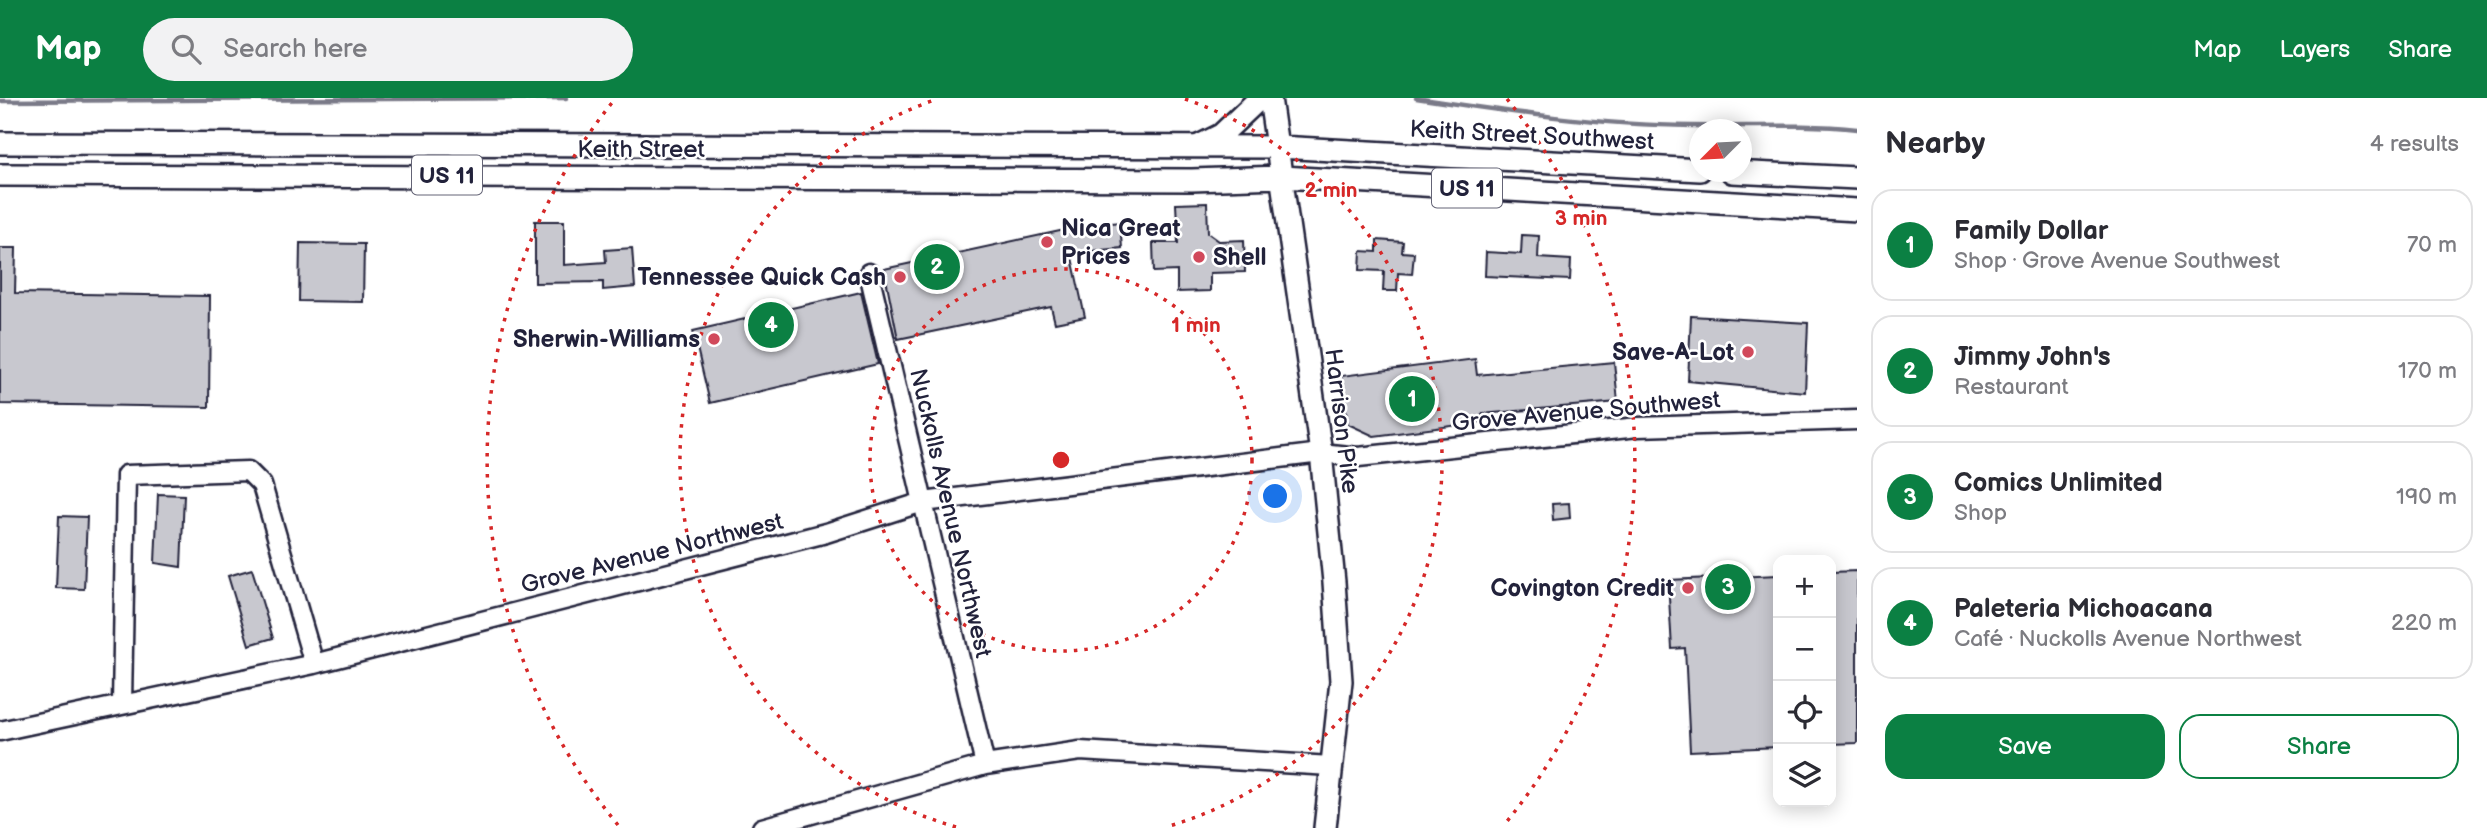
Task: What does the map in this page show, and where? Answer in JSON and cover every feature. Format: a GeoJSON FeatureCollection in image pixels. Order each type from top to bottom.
{"type":"FeatureCollection","features":[{"type":"Feature","properties":{"kind":"main road"},"geometry":{"type":"LineString","coordinates":[[1196,147],[1221,135],[1260,98]]}},
{"type":"Feature","properties":{"kind":"main road","name":"Harrison Pike"},"geometry":{"type":"LineString","coordinates":[[1270,98],[1321,453],[1341,681],[1325,828]]}},
{"type":"Feature","properties":{"kind":"main road"},"geometry":{"type":"LineString","coordinates":[[233,142],[233,174]]}},
{"type":"Feature","properties":{"kind":"main road","name":"Keith Street"},"geometry":{"type":"LineString","coordinates":[[0,143],[1278,147]]}},
{"type":"Feature","properties":{"kind":"main road"},"geometry":{"type":"LineString","coordinates":[[796,147],[796,176]]}},
{"type":"Feature","properties":{"kind":"main road","name":"Keith Street Southwest"},"geometry":{"type":"LineString","coordinates":[[1278,147],[1689,169]]}},
{"type":"Feature","properties":{"kind":"main road"},"geometry":{"type":"LineString","coordinates":[[1652,198],[1655,167]]}},
{"type":"Feature","properties":{"kind":"main road"},"geometry":{"type":"LineString","coordinates":[[1752,173],[1853,178],[1852,210]]}},
{"type":"Feature","properties":{"kind":"main road","name":"Keith Street"},"geometry":{"type":"LineString","coordinates":[[0,175],[796,176],[1180,180],[1282,177]]}},
{"type":"Feature","properties":{"kind":"main road"},"geometry":{"type":"LineString","coordinates":[[1813,208],[1814,176]]}},
{"type":"Feature","properties":{"kind":"main road","name":"US 11"},"geometry":{"type":"LineString","coordinates":[[1282,177],[1852,210]]}},
{"type":"Feature","properties":{"kind":"street","name":"Nuckolls Avenue Northwest"},"geometry":{"type":"LineString","coordinates":[[869,273],[985,765]]}},
{"type":"Feature","properties":{"kind":"street","name":"Grove Avenue Southwest"},"geometry":{"type":"LineString","coordinates":[[1321,453],[1358,457],[1671,425],[1857,420]]}},
{"type":"Feature","properties":{"kind":"street","name":"Grove Avenue Northwest"},"geometry":{"type":"LineString","coordinates":[[0,731],[314,664],[826,533],[923,502],[1321,453]]}},
{"type":"Feature","properties":{"kind":"street"},"geometry":{"type":"LineString","coordinates":[[122,704],[126,475],[248,471],[255,478],[261,485],[314,664]]}},
{"type":"Feature","properties":{"kind":"street"},"geometry":{"type":"LineString","coordinates":[[762,828],[985,765],[1080,751],[1331,766]]}},
{"type":"Feature","properties":{"kind":"building","name":"Shell"},"geometry":{"type":"Polygon","coordinates":[[[1207,203],[1208,233],[1219,241],[1244,240],[1245,272],[1210,273],[1210,291],[1177,292],[1177,271],[1154,272],[1153,243],[1178,243],[1176,204],[1207,203]]]}},
{"type":"Feature","properties":{"kind":"building"},"geometry":{"type":"Polygon","coordinates":[[[535,221],[564,221],[564,265],[606,262],[605,250],[632,248],[635,287],[603,290],[603,282],[535,283],[535,221]]]}},
{"type":"Feature","properties":{"kind":"building"},"geometry":{"type":"Polygon","coordinates":[[[1120,222],[1122,248],[1071,253],[1085,317],[1055,323],[1051,307],[898,339],[884,269],[1083,226],[1120,222]]]}},
{"type":"Feature","properties":{"kind":"building"},"geometry":{"type":"Polygon","coordinates":[[[1522,235],[1539,236],[1538,258],[1571,260],[1570,280],[1485,276],[1486,252],[1521,254],[1522,235]]]}},
{"type":"Feature","properties":{"kind":"building"},"geometry":{"type":"Polygon","coordinates":[[[1377,240],[1403,242],[1402,252],[1414,253],[1412,274],[1398,273],[1397,291],[1383,291],[1384,271],[1360,270],[1361,251],[1377,252],[1377,240]]]}},
{"type":"Feature","properties":{"kind":"building"},"geometry":{"type":"Polygon","coordinates":[[[300,243],[364,244],[363,302],[299,301],[300,243]]]}},
{"type":"Feature","properties":{"kind":"building"},"geometry":{"type":"Polygon","coordinates":[[[0,248],[16,248],[15,293],[210,296],[209,407],[0,404],[0,248]]]}},
{"type":"Feature","properties":{"kind":"building"},"geometry":{"type":"Polygon","coordinates":[[[861,292],[878,364],[710,403],[693,331],[861,292]]]}},
{"type":"Feature","properties":{"kind":"building","name":"Save-A-Lot"},"geometry":{"type":"Polygon","coordinates":[[[1691,316],[1808,323],[1805,392],[1688,381],[1691,316]]]}},
{"type":"Feature","properties":{"kind":"building"},"geometry":{"type":"Polygon","coordinates":[[[1475,359],[1477,375],[1614,362],[1618,402],[1482,414],[1483,422],[1374,436],[1348,424],[1341,376],[1475,359]]]}},
{"type":"Feature","properties":{"kind":"building"},"geometry":{"type":"Polygon","coordinates":[[[158,494],[184,495],[181,567],[155,563],[158,494]]]}},
{"type":"Feature","properties":{"kind":"building"},"geometry":{"type":"Polygon","coordinates":[[[1569,503],[1570,518],[1553,520],[1552,504],[1569,503]]]}},
{"type":"Feature","properties":{"kind":"building"},"geometry":{"type":"Polygon","coordinates":[[[59,516],[87,517],[84,589],[56,588],[59,516]]]}},
{"type":"Feature","properties":{"kind":"building"},"geometry":{"type":"Polygon","coordinates":[[[252,569],[273,638],[249,645],[228,576],[252,569]]]}},
{"type":"Feature","properties":{"kind":"building"},"geometry":{"type":"Polygon","coordinates":[[[1857,571],[1857,743],[1836,744],[1836,572],[1857,571]]]}},
{"type":"Feature","properties":{"kind":"building"},"geometry":{"type":"Polygon","coordinates":[[[1773,575],[1773,747],[1690,751],[1685,648],[1672,649],[1668,580],[1773,575]]]}},
{"type":"Feature","properties":{"kind":"waterway"},"geometry":{"type":"LineString","coordinates":[[0,101],[566,98]]}},
{"type":"Feature","properties":{"kind":"waterway"},"geometry":{"type":"LineString","coordinates":[[1416,98],[1519,113],[1622,123],[1857,129]]}},
{"type":"Feature","properties":{"kind":"place","name":"Nica Great Prices"},"geometry":{"type":"Point","coordinates":[1047,242]}},
{"type":"Feature","properties":{"kind":"place","name":"Shell"},"geometry":{"type":"Point","coordinates":[1199,257]}},
{"type":"Feature","properties":{"kind":"place","name":"Jimmy John's"},"geometry":{"type":"Point","coordinates":[937,267]}},
{"type":"Feature","properties":{"kind":"place","name":"Tennessee Quick Cash"},"geometry":{"type":"Point","coordinates":[900,277]}},
{"type":"Feature","properties":{"kind":"place","name":"Paleteria Michoacana"},"geometry":{"type":"Point","coordinates":[771,325]}},
{"type":"Feature","properties":{"kind":"place","name":"Sherwin-Williams"},"geometry":{"type":"Point","coordinates":[714,339]}},
{"type":"Feature","properties":{"kind":"place","name":"Save-A-Lot"},"geometry":{"type":"Point","coordinates":[1748,352]}},
{"type":"Feature","properties":{"kind":"place","name":"Family Dollar"},"geometry":{"type":"Point","coordinates":[1412,399]}},
{"type":"Feature","properties":{"kind":"place","name":"Comics Unlimited"},"geometry":{"type":"Point","coordinates":[1728,587]}},
{"type":"Feature","properties":{"kind":"place","name":"Covington Credit"},"geometry":{"type":"Point","coordinates":[1688,588]}}]}
